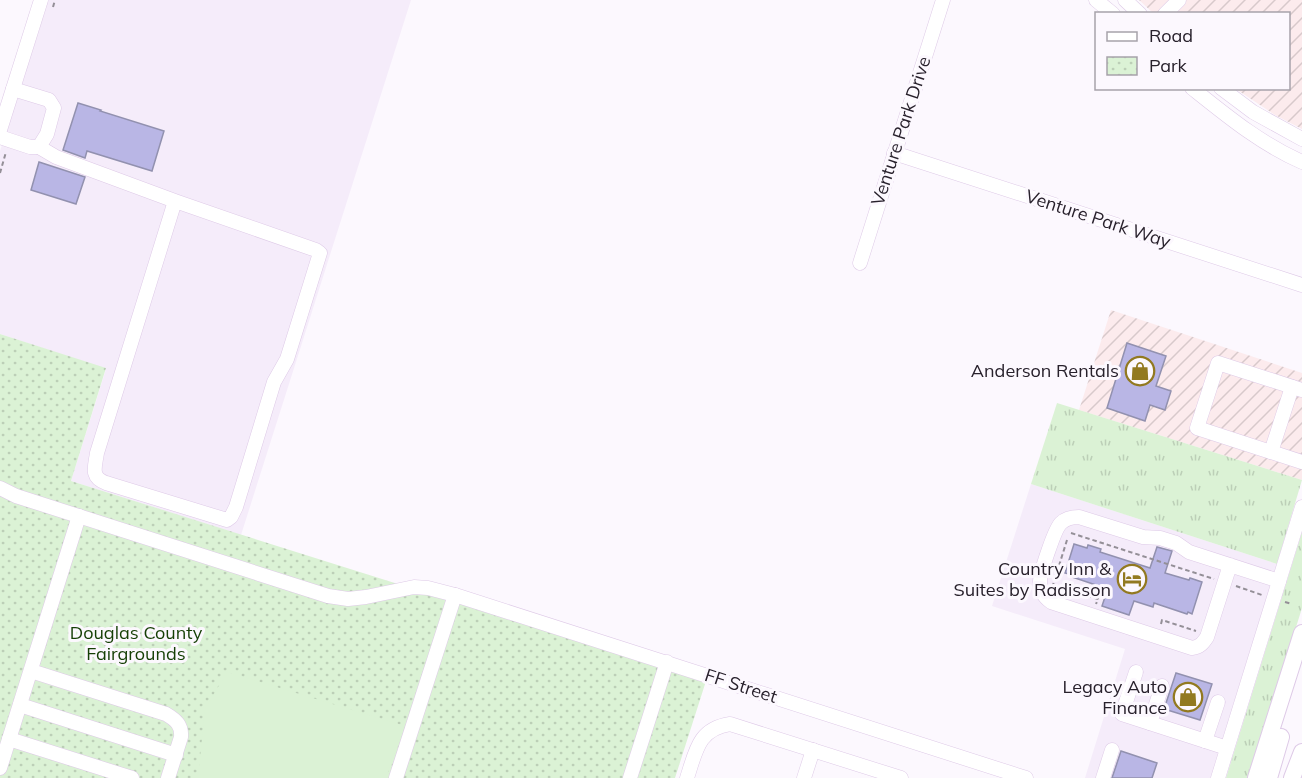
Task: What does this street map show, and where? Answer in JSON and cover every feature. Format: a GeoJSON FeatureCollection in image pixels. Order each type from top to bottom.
{"type":"FeatureCollection","features":[{"type":"Feature","properties":{"kind":"main road"},"geometry":{"type":"LineString","coordinates":[[1256,778],[1302,633]]}},
{"type":"Feature","properties":{"kind":"main road"},"geometry":{"type":"LineString","coordinates":[[1269,778],[1289,709],[1289,675]]}},
{"type":"Feature","properties":{"kind":"main road"},"geometry":{"type":"LineString","coordinates":[[1292,778],[1302,752]]}},
{"type":"Feature","properties":{"kind":"street"},"geometry":{"type":"LineString","coordinates":[[0,130],[42,0]]}},
{"type":"Feature","properties":{"kind":"street","name":"Venture Park Drive"},"geometry":{"type":"LineString","coordinates":[[860,263],[943,0]]}},
{"type":"Feature","properties":{"kind":"street"},"geometry":{"type":"LineString","coordinates":[[1096,0],[1111,12]]}},
{"type":"Feature","properties":{"kind":"street"},"geometry":{"type":"LineString","coordinates":[[1125,0],[1138,12]]}},
{"type":"Feature","properties":{"kind":"street"},"geometry":{"type":"LineString","coordinates":[[1167,12],[1179,0]]}},
{"type":"Feature","properties":{"kind":"street"},"geometry":{"type":"LineString","coordinates":[[13,89],[49,100],[54,108],[47,134],[39,147]]}},
{"type":"Feature","properties":{"kind":"street"},"geometry":{"type":"LineString","coordinates":[[1194,90],[1265,143],[1302,162]]}},
{"type":"Feature","properties":{"kind":"street"},"geometry":{"type":"LineString","coordinates":[[1224,90],[1253,112],[1302,139]]}},
{"type":"Feature","properties":{"kind":"street"},"geometry":{"type":"LineString","coordinates":[[0,138],[30,147],[39,147],[56,157],[320,253],[287,360],[274,382],[236,507],[228,520],[106,483],[95,475],[97,453],[175,201]]}},
{"type":"Feature","properties":{"kind":"street","name":"Venture Park Way"},"geometry":{"type":"LineString","coordinates":[[894,153],[1302,285]]}},
{"type":"Feature","properties":{"kind":"street"},"geometry":{"type":"LineString","coordinates":[[1271,452],[1297,389],[1218,363],[1197,428],[1271,452],[1302,462]]}},
{"type":"Feature","properties":{"kind":"street","name":"FF Street"},"geometry":{"type":"LineString","coordinates":[[0,488],[16,496],[328,596],[357,598],[414,587],[455,595],[1026,778]]}},
{"type":"Feature","properties":{"kind":"street"},"geometry":{"type":"LineString","coordinates":[[1218,778],[1302,507]]}},
{"type":"Feature","properties":{"kind":"street"},"geometry":{"type":"LineString","coordinates":[[0,768],[80,516]]}},
{"type":"Feature","properties":{"kind":"street"},"geometry":{"type":"LineString","coordinates":[[1230,565],[1207,637],[1203,644],[1192,648],[1051,603],[1041,590],[1040,580],[1056,528],[1063,521],[1072,517],[1079,517],[1143,537],[1160,538],[1176,543],[1189,552],[1230,565],[1279,581]]}},
{"type":"Feature","properties":{"kind":"street"},"geometry":{"type":"LineString","coordinates":[[396,778],[455,595]]}},
{"type":"Feature","properties":{"kind":"street"},"geometry":{"type":"LineString","coordinates":[[630,778],[667,662]]}},
{"type":"Feature","properties":{"kind":"street"},"geometry":{"type":"LineString","coordinates":[[31,671],[174,718],[182,730],[168,778]]}},
{"type":"Feature","properties":{"kind":"street"},"geometry":{"type":"LineString","coordinates":[[1136,672],[1122,714],[1227,748]]}},
{"type":"Feature","properties":{"kind":"street"},"geometry":{"type":"LineString","coordinates":[[1150,723],[1162,686]]}},
{"type":"Feature","properties":{"kind":"street"},"geometry":{"type":"LineString","coordinates":[[1205,741],[1218,702]]}},
{"type":"Feature","properties":{"kind":"street"},"geometry":{"type":"LineString","coordinates":[[20,705],[176,755]]}},
{"type":"Feature","properties":{"kind":"street"},"geometry":{"type":"LineString","coordinates":[[687,778],[703,736],[712,730],[730,724],[901,778]]}},
{"type":"Feature","properties":{"kind":"street"},"geometry":{"type":"LineString","coordinates":[[9,738],[132,778]]}},
{"type":"Feature","properties":{"kind":"street"},"geometry":{"type":"LineString","coordinates":[[804,778],[813,750]]}},
{"type":"Feature","properties":{"kind":"street"},"geometry":{"type":"LineString","coordinates":[[1103,778],[1112,750]]}},
{"type":"Feature","properties":{"kind":"street"},"geometry":{"type":"LineString","coordinates":[[0,777],[4,778]]}},
{"type":"Feature","properties":{"kind":"path"},"geometry":{"type":"LineString","coordinates":[[1095,608],[1098,599],[1053,585],[1070,532],[1292,604]]}},
{"type":"Feature","properties":{"kind":"path"},"geometry":{"type":"LineString","coordinates":[[1160,629],[1162,620],[1200,632]]}},
{"type":"Feature","properties":{"kind":"shaded area"},"geometry":{"type":"Polygon","coordinates":[[[49,0],[411,0],[241,535],[71,481],[106,369],[0,334],[0,151],[49,0]]]}},
{"type":"Feature","properties":{"kind":"shaded area"},"geometry":{"type":"Polygon","coordinates":[[[1139,0],[1302,0],[1302,129],[1275,115],[1238,90],[1290,90],[1290,12],[1152,12],[1139,0]]]}},
{"type":"Feature","properties":{"kind":"shaded area"},"geometry":{"type":"Polygon","coordinates":[[[1111,310],[1302,373],[1302,480],[1079,410],[1111,310]]]}},
{"type":"Feature","properties":{"kind":"shaded area"},"geometry":{"type":"Polygon","coordinates":[[[1031,484],[1277,564],[1210,778],[1085,778],[1125,649],[992,606],[1031,484]]]}},
{"type":"Feature","properties":{"kind":"green space","name":"Douglas County Fairgrounds"},"geometry":{"type":"Polygon","coordinates":[[[0,334],[106,368],[71,481],[706,681],[675,778],[0,778],[0,334]]]}},
{"type":"Feature","properties":{"kind":"green space"},"geometry":{"type":"Polygon","coordinates":[[[1057,403],[1302,480],[1277,564],[1031,484],[1057,403]]]}},
{"type":"Feature","properties":{"kind":"green space"},"geometry":{"type":"Polygon","coordinates":[[[1302,532],[1302,608],[1249,778],[1226,778],[1302,532]]]}},
{"type":"Feature","properties":{"kind":"green space"},"geometry":{"type":"Polygon","coordinates":[[[227,672],[405,726],[386,778],[198,778],[205,709],[227,672]]]}},
{"type":"Feature","properties":{"kind":"building"},"geometry":{"type":"Polygon","coordinates":[[[78,103],[164,131],[152,171],[87,151],[85,158],[63,150],[78,103]]]}},
{"type":"Feature","properties":{"kind":"building"},"geometry":{"type":"Polygon","coordinates":[[[39,162],[85,177],[76,204],[31,190],[39,162]]]}},
{"type":"Feature","properties":{"kind":"building","name":"Anderson Rentals"},"geometry":{"type":"Polygon","coordinates":[[[1127,343],[1166,356],[1156,386],[1171,391],[1165,410],[1150,405],[1145,421],[1107,408],[1127,343]]]}},
{"type":"Feature","properties":{"kind":"building","name":"Country Inn & Suites by Radisson"},"geometry":{"type":"Polygon","coordinates":[[[1074,544],[1101,549],[1100,552],[1150,568],[1157,547],[1172,551],[1165,573],[1202,582],[1192,614],[1154,603],[1153,607],[1134,601],[1129,615],[1102,606],[1107,591],[1095,588],[1096,585],[1065,573],[1074,544]]]}},
{"type":"Feature","properties":{"kind":"building","name":"Legacy Auto Finance"},"geometry":{"type":"Polygon","coordinates":[[[1176,673],[1212,684],[1200,720],[1164,709],[1176,673]]]}},
{"type":"Feature","properties":{"kind":"building"},"geometry":{"type":"Polygon","coordinates":[[[1121,751],[1157,763],[1152,778],[1112,778],[1121,751]]]}},
{"type":"Feature","properties":{"kind":"place","name":"Anderson Rentals"},"geometry":{"type":"Point","coordinates":[1140,371]}},
{"type":"Feature","properties":{"kind":"place","name":"Country Inn & Suites by Radisson"},"geometry":{"type":"Point","coordinates":[1132,579]}},
{"type":"Feature","properties":{"kind":"place","name":"Legacy Auto Finance"},"geometry":{"type":"Point","coordinates":[1188,697]}}]}
